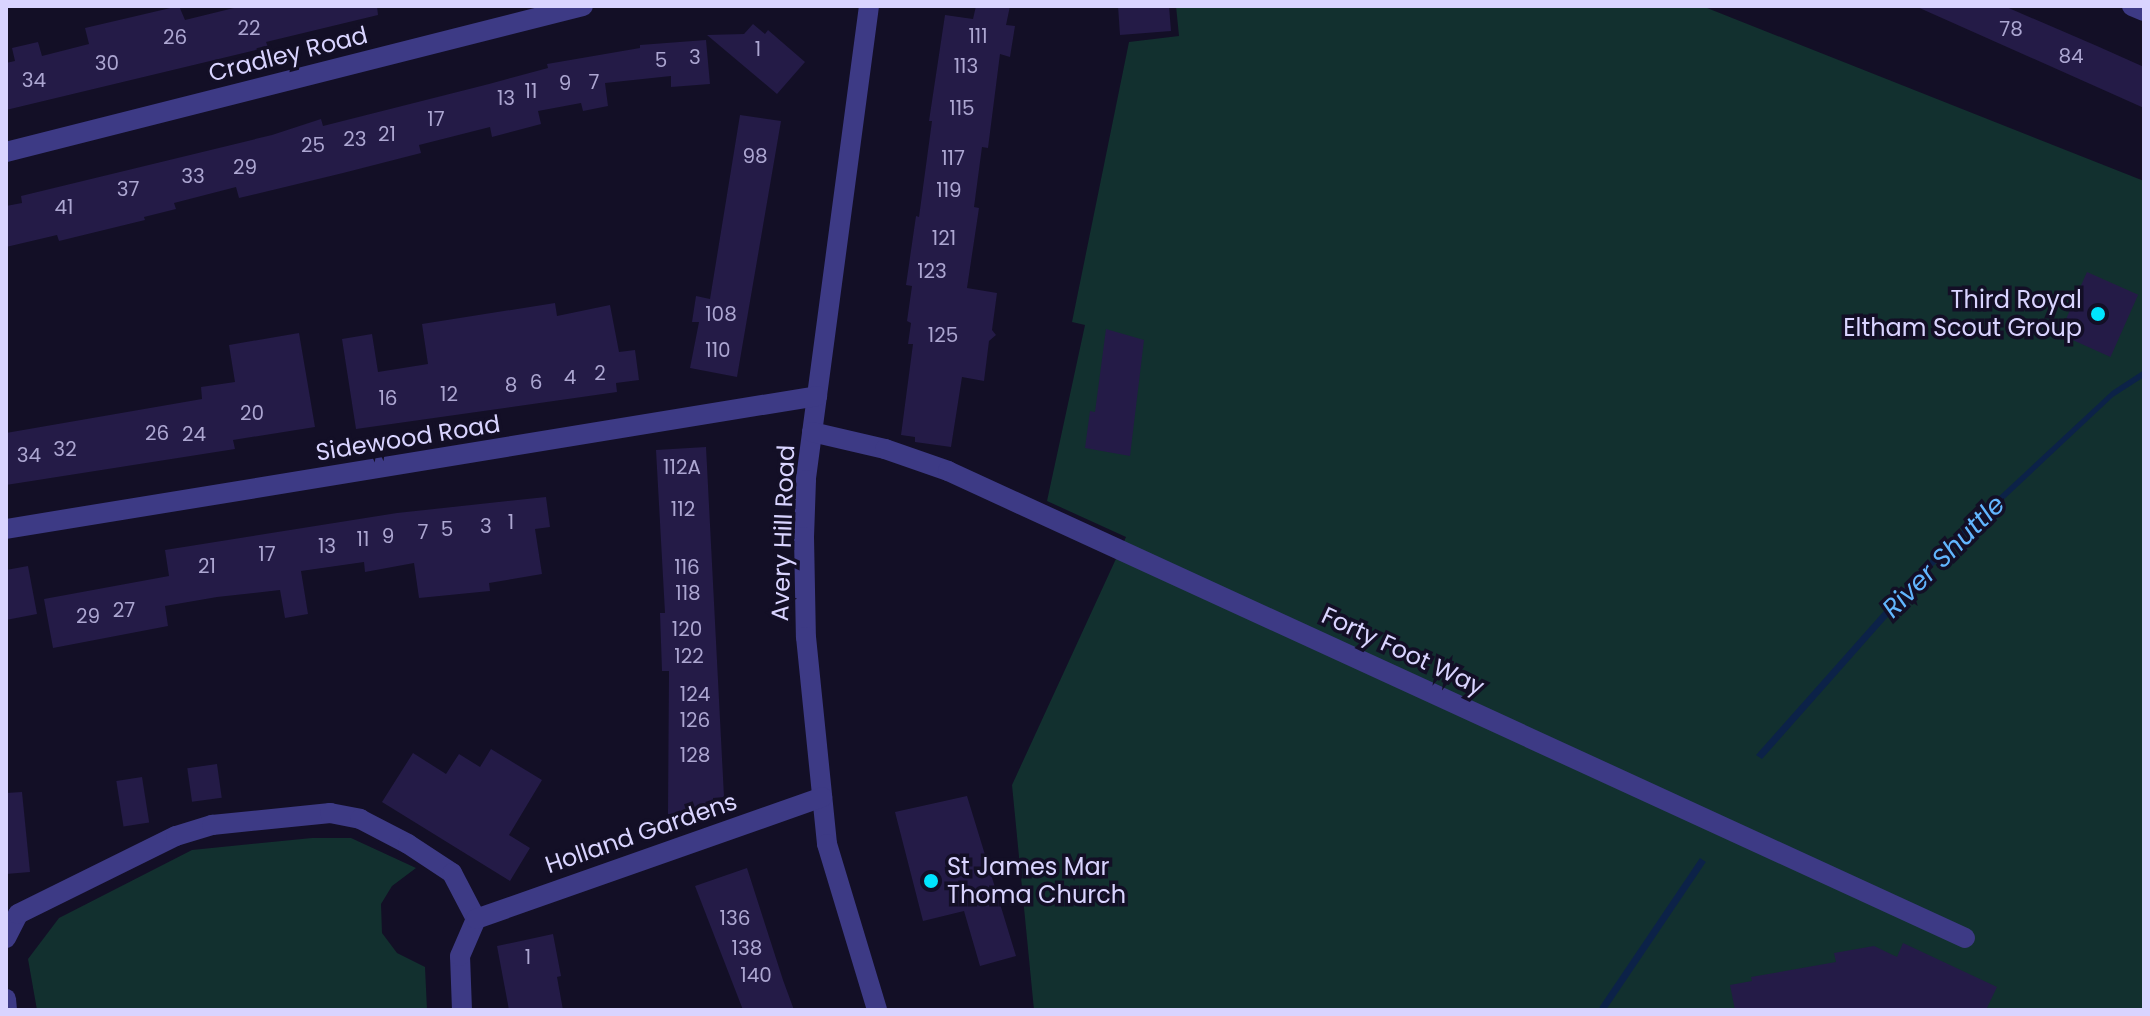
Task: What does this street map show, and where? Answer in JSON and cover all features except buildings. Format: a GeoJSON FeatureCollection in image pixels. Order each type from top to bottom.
{"type":"FeatureCollection","features":[{"type":"Feature","properties":{"kind":"street","name":"Cradley Road"},"geometry":{"type":"LineString","coordinates":[[6,152],[583,6]]}},
{"type":"Feature","properties":{"kind":"street","name":"Avery Hill Road"},"geometry":{"type":"LineString","coordinates":[[869,6],[806,480],[804,602],[827,844],[877,1010]]}},
{"type":"Feature","properties":{"kind":"street"},"geometry":{"type":"LineString","coordinates":[[2132,6],[2144,11]]}},
{"type":"Feature","properties":{"kind":"street","name":"Sidewood Road"},"geometry":{"type":"LineString","coordinates":[[6,529],[817,396]]}},
{"type":"Feature","properties":{"kind":"street","name":"Forty Foot Way"},"geometry":{"type":"LineString","coordinates":[[812,432],[885,449],[948,471],[1965,938]]}},
{"type":"Feature","properties":{"kind":"street","name":"Holland Gardens"},"geometry":{"type":"LineString","coordinates":[[476,919],[822,797]]}},
{"type":"Feature","properties":{"kind":"street"},"geometry":{"type":"LineString","coordinates":[[6,938],[18,914],[176,836],[212,825],[330,813],[360,819],[408,844],[452,873],[476,919],[460,956],[462,1010]]}},
{"type":"Feature","properties":{"kind":"street"},"geometry":{"type":"LineString","coordinates":[[6,999],[7,1010]]}},
{"type":"Feature","properties":{"kind":"green space"},"geometry":{"type":"Polygon","coordinates":[[[1176,6],[1702,6],[2144,181],[2144,1010],[1034,1010],[1012,785],[1126,537],[1047,501],[1085,325],[1072,322],[1129,42],[1179,36],[1176,6]]]}},
{"type":"Feature","properties":{"kind":"green space"},"geometry":{"type":"Polygon","coordinates":[[[312,838],[351,838],[416,868],[392,886],[381,904],[382,933],[397,953],[425,967],[427,1010],[37,1010],[28,959],[59,918],[192,850],[312,838]]]}},
{"type":"Feature","properties":{"kind":"water","name":"River Shuttle"},"geometry":{"type":"Polygon","coordinates":[[[2144,370],[2144,377],[2113,397],[1932,567],[1762,759],[1756,755],[1923,567],[2112,391],[2144,370]]]}},
{"type":"Feature","properties":{"kind":"water"},"geometry":{"type":"Polygon","coordinates":[[[1700,858],[1706,862],[1606,1010],[1599,1007],[1700,858]]]}},
{"type":"Feature","properties":{"kind":"place","name":"Third Royal Eltham Scout Group"},"geometry":{"type":"Point","coordinates":[2098,314]}},
{"type":"Feature","properties":{"kind":"place","name":"St James Mar Thoma Church"},"geometry":{"type":"Point","coordinates":[931,881]}}]}
